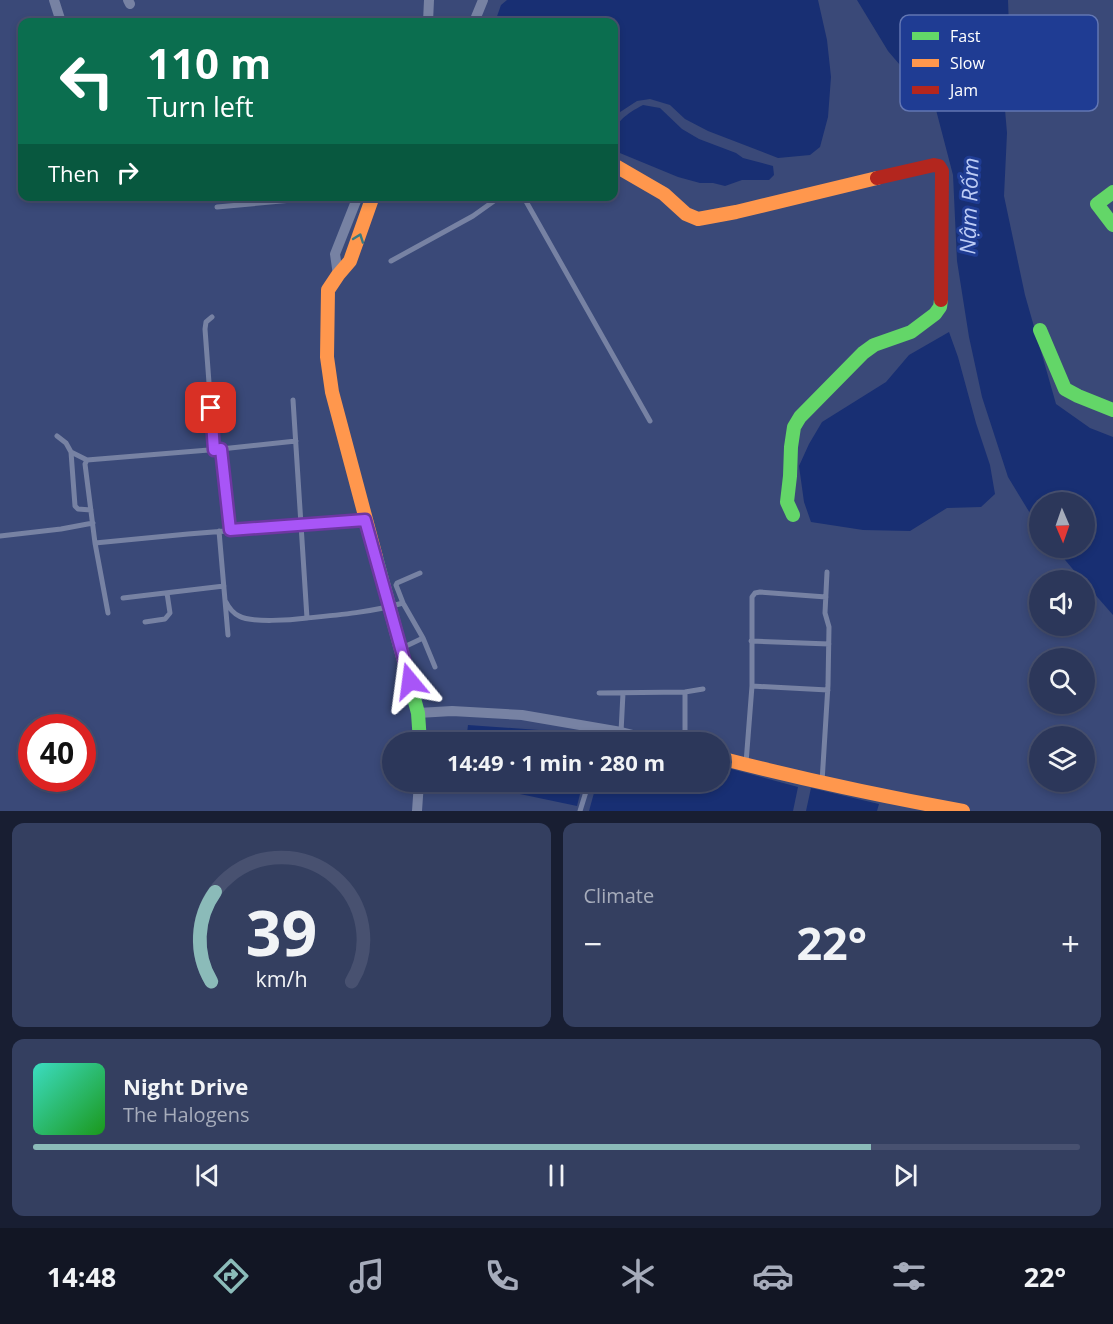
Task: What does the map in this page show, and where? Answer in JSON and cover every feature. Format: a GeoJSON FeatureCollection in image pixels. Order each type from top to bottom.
{"type":"FeatureCollection","features":[{"type":"Feature","properties":{"kind":"street"},"geometry":{"type":"LineString","coordinates":[[54,0],[61,18]]}},
{"type":"Feature","properties":{"kind":"street"},"geometry":{"type":"LineString","coordinates":[[428,18],[429,0]]}},
{"type":"Feature","properties":{"kind":"street"},"geometry":{"type":"LineString","coordinates":[[476,18],[483,0]]}},
{"type":"Feature","properties":{"kind":"street"},"geometry":{"type":"LineString","coordinates":[[618,167],[664,194],[686,214],[698,219],[934,165],[939,166],[942,171],[942,295],[940,307],[935,314],[911,332],[874,345],[863,353],[800,417],[794,427],[791,447],[788,502],[793,515]]}},
{"type":"Feature","properties":{"kind":"street"},"geometry":{"type":"LineString","coordinates":[[1113,192],[1097,204],[1113,225]]}},
{"type":"Feature","properties":{"kind":"street"},"geometry":{"type":"LineString","coordinates":[[338,275],[335,254],[355,201]]}},
{"type":"Feature","properties":{"kind":"street"},"geometry":{"type":"LineString","coordinates":[[371,201],[350,261],[328,290],[327,357],[332,392],[365,520],[396,605],[400,649],[418,713],[419,732]]}},
{"type":"Feature","properties":{"kind":"street"},"geometry":{"type":"LineString","coordinates":[[1040,330],[1065,389],[1113,410]]}},
{"type":"Feature","properties":{"kind":"street"},"geometry":{"type":"LineString","coordinates":[[418,713],[452,711],[522,715],[621,732]]}},
{"type":"Feature","properties":{"kind":"street"},"geometry":{"type":"LineString","coordinates":[[730,761],[909,806],[963,811]]}},
{"type":"Feature","properties":{"kind":"street"},"geometry":{"type":"LineString","coordinates":[[417,811],[418,792]]}},
{"type":"Feature","properties":{"kind":"lane"},"geometry":{"type":"LineString","coordinates":[[217,207],[282,201]]}},
{"type":"Feature","properties":{"kind":"lane"},"geometry":{"type":"LineString","coordinates":[[391,261],[473,216],[494,201]]}},
{"type":"Feature","properties":{"kind":"lane"},"geometry":{"type":"LineString","coordinates":[[527,201],[650,421]]}},
{"type":"Feature","properties":{"kind":"lane"},"geometry":{"type":"LineString","coordinates":[[212,317],[206,322],[205,329],[217,449],[230,530]]}},
{"type":"Feature","properties":{"kind":"lane"},"geometry":{"type":"LineString","coordinates":[[293,400],[307,618]]}},
{"type":"Feature","properties":{"kind":"lane"},"geometry":{"type":"LineString","coordinates":[[57,436],[66,443],[71,452],[75,506],[78,509],[91,510]]}},
{"type":"Feature","properties":{"kind":"lane"},"geometry":{"type":"LineString","coordinates":[[71,452],[87,460],[296,441]]}},
{"type":"Feature","properties":{"kind":"lane"},"geometry":{"type":"LineString","coordinates":[[87,460],[85,464],[95,543],[108,613]]}},
{"type":"Feature","properties":{"kind":"lane"},"geometry":{"type":"LineString","coordinates":[[95,543],[365,520]]}},
{"type":"Feature","properties":{"kind":"lane"},"geometry":{"type":"LineString","coordinates":[[0,536],[93,523]]}},
{"type":"Feature","properties":{"kind":"lane"},"geometry":{"type":"LineString","coordinates":[[219,531],[228,635]]}},
{"type":"Feature","properties":{"kind":"lane"},"geometry":{"type":"LineString","coordinates":[[822,783],[828,690],[829,627],[825,613],[827,572]]}},
{"type":"Feature","properties":{"kind":"lane"},"geometry":{"type":"LineString","coordinates":[[420,573],[397,583],[396,605],[423,638],[435,667]]}},
{"type":"Feature","properties":{"kind":"lane"},"geometry":{"type":"LineString","coordinates":[[123,598],[224,586]]}},
{"type":"Feature","properties":{"kind":"lane"},"geometry":{"type":"LineString","coordinates":[[145,622],[165,619],[170,613],[167,593]]}},
{"type":"Feature","properties":{"kind":"lane"},"geometry":{"type":"LineString","coordinates":[[746,765],[752,686],[752,600],[755,593],[826,597]]}},
{"type":"Feature","properties":{"kind":"lane"},"geometry":{"type":"LineString","coordinates":[[226,602],[232,611],[246,620],[293,620],[396,605]]}},
{"type":"Feature","properties":{"kind":"lane"},"geometry":{"type":"LineString","coordinates":[[400,649],[423,638]]}},
{"type":"Feature","properties":{"kind":"lane"},"geometry":{"type":"LineString","coordinates":[[751,641],[829,644]]}},
{"type":"Feature","properties":{"kind":"lane"},"geometry":{"type":"LineString","coordinates":[[752,686],[828,690]]}},
{"type":"Feature","properties":{"kind":"lane"},"geometry":{"type":"LineString","coordinates":[[599,693],[685,692],[703,689]]}},
{"type":"Feature","properties":{"kind":"lane"},"geometry":{"type":"LineString","coordinates":[[685,692],[685,732]]}},
{"type":"Feature","properties":{"kind":"lane"},"geometry":{"type":"LineString","coordinates":[[621,732],[623,693]]}},
{"type":"Feature","properties":{"kind":"lane"},"geometry":{"type":"LineString","coordinates":[[580,811],[586,792]]}},
{"type":"Feature","properties":{"kind":"water"},"geometry":{"type":"Polygon","coordinates":[[[507,0],[818,0],[827,40],[831,77],[828,117],[820,147],[810,155],[778,158],[708,131],[685,119],[670,105],[650,99],[637,101],[618,113],[618,18],[496,18],[501,5],[507,0]]]}},
{"type":"Feature","properties":{"kind":"water"},"geometry":{"type":"Polygon","coordinates":[[[857,0],[1008,0],[1009,15],[900,15],[900,65],[888,51],[857,0]]]}},
{"type":"Feature","properties":{"kind":"water"},"geometry":{"type":"Polygon","coordinates":[[[643,105],[660,108],[682,129],[699,139],[736,153],[743,158],[773,166],[774,175],[769,180],[742,180],[725,186],[700,183],[678,177],[618,152],[618,124],[629,113],[643,105]]]}},
{"type":"Feature","properties":{"kind":"water","name":"Nậm Rốm"},"geometry":{"type":"Polygon","coordinates":[[[936,111],[1005,111],[1007,133],[1004,196],[1025,295],[1056,404],[1090,428],[1113,437],[1113,615],[1095,594],[1095,570],[1074,570],[1063,558],[1095,558],[1095,492],[1029,492],[1029,512],[1008,477],[982,397],[969,337],[957,261],[953,175],[936,111]]]}},
{"type":"Feature","properties":{"kind":"water"},"geometry":{"type":"Polygon","coordinates":[[[949,332],[990,465],[995,494],[981,507],[947,508],[910,531],[863,530],[811,522],[804,502],[799,466],[822,422],[886,382],[909,355],[949,332]]]}},
{"type":"Feature","properties":{"kind":"water"},"geometry":{"type":"Polygon","coordinates":[[[468,725],[566,732],[467,732],[468,725]]]}},
{"type":"Feature","properties":{"kind":"water"},"geometry":{"type":"Polygon","coordinates":[[[730,769],[798,787],[793,811],[589,811],[594,792],[730,792],[730,769]]]}},
{"type":"Feature","properties":{"kind":"water"},"geometry":{"type":"Polygon","coordinates":[[[811,788],[879,804],[877,811],[806,811],[811,788]]]}},
{"type":"Feature","properties":{"kind":"water"},"geometry":{"type":"Polygon","coordinates":[[[510,792],[580,792],[577,806],[510,792]]]}},
{"type":"Feature","properties":{"kind":"traffic: fast"},"geometry":{"type":"LineString","coordinates":[[1113,192],[1097,204],[1113,225]]}},
{"type":"Feature","properties":{"kind":"traffic: fast"},"geometry":{"type":"LineString","coordinates":[[793,515],[787,502],[794,427],[800,417],[863,353],[874,345],[911,332],[935,314],[940,307],[941,300]]}},
{"type":"Feature","properties":{"kind":"traffic: fast"},"geometry":{"type":"LineString","coordinates":[[1040,330],[1065,389],[1113,410]]}},
{"type":"Feature","properties":{"kind":"traffic: fast"},"geometry":{"type":"LineString","coordinates":[[376,557],[418,713],[419,732]]}},
{"type":"Feature","properties":{"kind":"traffic: slow"},"geometry":{"type":"LineString","coordinates":[[618,167],[664,194],[686,214],[698,219],[877,178]]}},
{"type":"Feature","properties":{"kind":"traffic: slow"},"geometry":{"type":"LineString","coordinates":[[371,201],[350,261],[328,290],[327,357],[332,392],[376,557]]}},
{"type":"Feature","properties":{"kind":"traffic: slow"},"geometry":{"type":"LineString","coordinates":[[730,760],[841,787],[963,811]]}},
{"type":"Feature","properties":{"kind":"traffic: jam"},"geometry":{"type":"LineString","coordinates":[[877,178],[934,165],[939,166],[942,171],[941,300]]}},
{"type":"Feature","properties":{"kind":"route"},"geometry":{"type":"LineString","coordinates":[[211,408],[214,450],[221,449],[230,530],[365,520],[410,681]]}}]}
